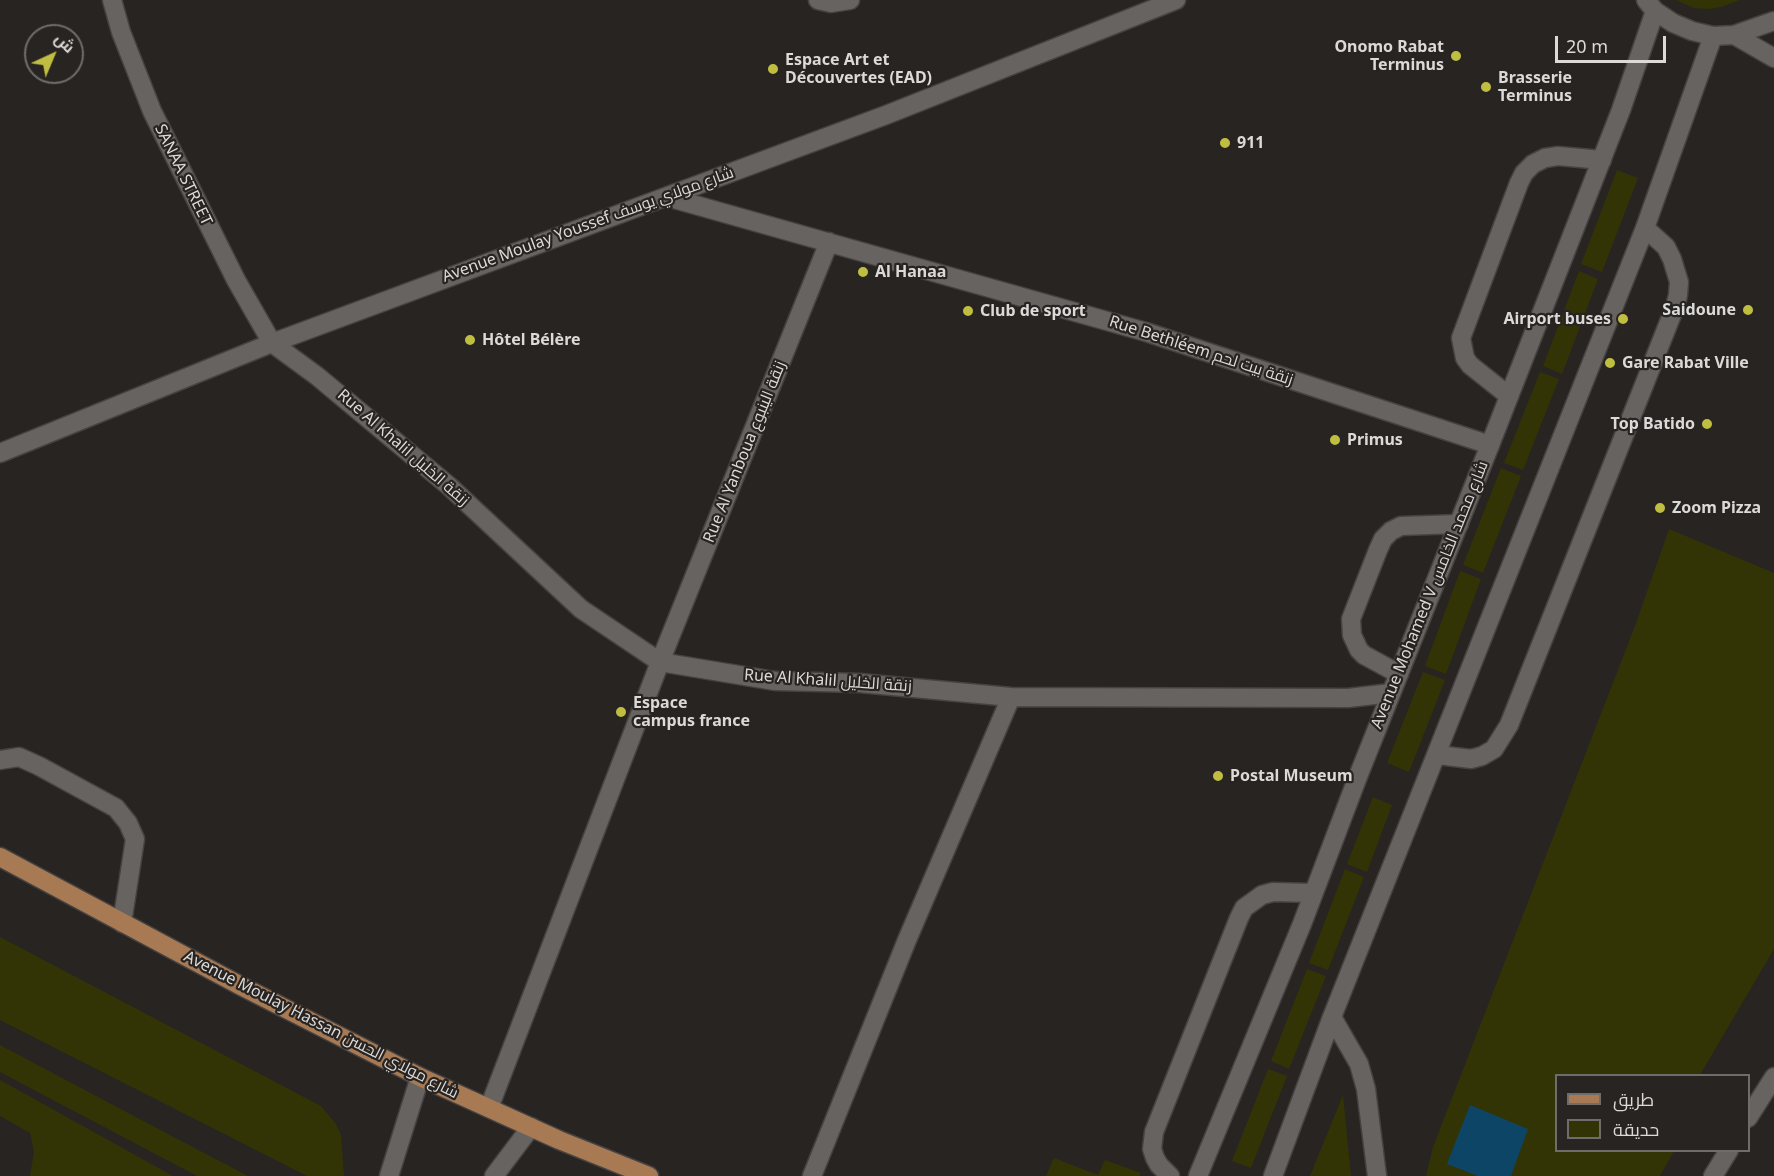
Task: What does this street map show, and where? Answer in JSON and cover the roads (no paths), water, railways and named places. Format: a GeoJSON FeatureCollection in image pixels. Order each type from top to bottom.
{"type":"FeatureCollection","features":[{"type":"Feature","properties":{"kind":"main road","name":"Avenue Moulay Hassan شارع مولاي الحسن"},"geometry":{"type":"LineString","coordinates":[[0,857],[122,923],[420,1077],[531,1128],[649,1176]]}},
{"type":"Feature","properties":{"kind":"street","name":"SANAA STREET"},"geometry":{"type":"LineString","coordinates":[[112,0],[121,32],[152,111],[236,280],[272,343]]}},
{"type":"Feature","properties":{"kind":"street"},"geometry":{"type":"LineString","coordinates":[[825,2],[850,0]]}},
{"type":"Feature","properties":{"kind":"street","name":"Avenue Moulay Youssef شارع مولاي يوسف"},"geometry":{"type":"LineString","coordinates":[[0,453],[272,343],[886,115],[1176,0]]}},
{"type":"Feature","properties":{"kind":"street"},"geometry":{"type":"LineString","coordinates":[[1650,5],[1673,22],[1692,31],[1713,36],[1734,35],[1774,21]]}},
{"type":"Feature","properties":{"kind":"street","name":"Avenue Mohamed V شارع محمد الخامس"},"geometry":{"type":"LineString","coordinates":[[1198,1176],[1313,893],[1602,160],[1650,5]]}},
{"type":"Feature","properties":{"kind":"street"},"geometry":{"type":"LineString","coordinates":[[1734,35],[1774,58]]}},
{"type":"Feature","properties":{"kind":"street"},"geometry":{"type":"LineString","coordinates":[[1272,1176],[1332,1017],[1438,755],[1645,228],[1713,36]]}},
{"type":"Feature","properties":{"kind":"street"},"geometry":{"type":"LineString","coordinates":[[1509,396],[1475,370],[1465,358],[1461,338],[1511,204],[1524,173],[1533,164],[1545,158],[1558,156],[1602,160]]}},
{"type":"Feature","properties":{"kind":"street","name":"Rue Bethléem زنقة بيت لحم"},"geometry":{"type":"LineString","coordinates":[[667,197],[1146,332],[1490,445]]}},
{"type":"Feature","properties":{"kind":"street"},"geometry":{"type":"LineString","coordinates":[[1438,755],[1471,759],[1482,756],[1494,749],[1509,725],[1675,307],[1679,282],[1672,259],[1666,247],[1645,228]]}},
{"type":"Feature","properties":{"kind":"street","name":"Rue Al Yanboua زنقة الينبوع"},"geometry":{"type":"LineString","coordinates":[[489,1108],[660,662],[829,242]]}},
{"type":"Feature","properties":{"kind":"street","name":"Rue Al Khalil زنقة الخليل"},"geometry":{"type":"LineString","coordinates":[[272,343],[317,376],[440,478],[581,609],[660,662],[774,681],[860,683],[1011,696],[1348,698],[1391,693]]}},
{"type":"Feature","properties":{"kind":"street"},"geometry":{"type":"LineString","coordinates":[[1399,674],[1364,655],[1352,635],[1351,619],[1378,550],[1391,531],[1401,526],[1459,524]]}},
{"type":"Feature","properties":{"kind":"street"},"geometry":{"type":"LineString","coordinates":[[812,1176],[903,951],[1011,696]]}},
{"type":"Feature","properties":{"kind":"street"},"geometry":{"type":"LineString","coordinates":[[0,760],[18,757],[39,766],[116,808],[128,823],[135,839],[122,923]]}},
{"type":"Feature","properties":{"kind":"street"},"geometry":{"type":"LineString","coordinates":[[1170,1176],[1159,1166],[1155,1158],[1152,1141],[1154,1132],[1244,908],[1262,895],[1273,892],[1313,893]]}},
{"type":"Feature","properties":{"kind":"street"},"geometry":{"type":"LineString","coordinates":[[1332,1017],[1359,1064],[1366,1089],[1377,1176]]}},
{"type":"Feature","properties":{"kind":"street"},"geometry":{"type":"LineString","coordinates":[[389,1176],[420,1077]]}},
{"type":"Feature","properties":{"kind":"street"},"geometry":{"type":"LineString","coordinates":[[1750,1116],[1774,1077]]}},
{"type":"Feature","properties":{"kind":"street"},"geometry":{"type":"LineString","coordinates":[[494,1176],[531,1128]]}},
{"type":"Feature","properties":{"kind":"street"},"geometry":{"type":"LineString","coordinates":[[1713,1176],[1728,1152]]}},
{"type":"Feature","properties":{"kind":"water"},"geometry":{"type":"Polygon","coordinates":[[[1470,1105],[1528,1129],[1511,1176],[1478,1176],[1447,1164],[1470,1105]]]}},
{"type":"Feature","properties":{"kind":"place","name":"Onomo Rabat Terminus"},"geometry":{"type":"Point","coordinates":[1456,56]}},
{"type":"Feature","properties":{"kind":"place","name":"Espace Art et Découvertes (EAD)"},"geometry":{"type":"Point","coordinates":[773,69]}},
{"type":"Feature","properties":{"kind":"place","name":"Brasserie Terminus"},"geometry":{"type":"Point","coordinates":[1486,87]}},
{"type":"Feature","properties":{"kind":"place","name":"911"},"geometry":{"type":"Point","coordinates":[1225,143]}},
{"type":"Feature","properties":{"kind":"place","name":"Al Hanaa"},"geometry":{"type":"Point","coordinates":[863,272]}},
{"type":"Feature","properties":{"kind":"place","name":"Saidoune"},"geometry":{"type":"Point","coordinates":[1748,310]}},
{"type":"Feature","properties":{"kind":"place","name":"Club de sport"},"geometry":{"type":"Point","coordinates":[968,311]}},
{"type":"Feature","properties":{"kind":"place","name":"Airport buses"},"geometry":{"type":"Point","coordinates":[1623,319]}},
{"type":"Feature","properties":{"kind":"place","name":"Hôtel Bélère"},"geometry":{"type":"Point","coordinates":[470,340]}},
{"type":"Feature","properties":{"kind":"place","name":"Gare Rabat Ville"},"geometry":{"type":"Point","coordinates":[1610,363]}},
{"type":"Feature","properties":{"kind":"place","name":"Top Batido"},"geometry":{"type":"Point","coordinates":[1707,424]}},
{"type":"Feature","properties":{"kind":"place","name":"Primus"},"geometry":{"type":"Point","coordinates":[1335,440]}},
{"type":"Feature","properties":{"kind":"place","name":"Zoom Pizza"},"geometry":{"type":"Point","coordinates":[1660,508]}},
{"type":"Feature","properties":{"kind":"place","name":"Espace campus france"},"geometry":{"type":"Point","coordinates":[621,712]}},
{"type":"Feature","properties":{"kind":"place","name":"Postal Museum"},"geometry":{"type":"Point","coordinates":[1218,776]}}]}
